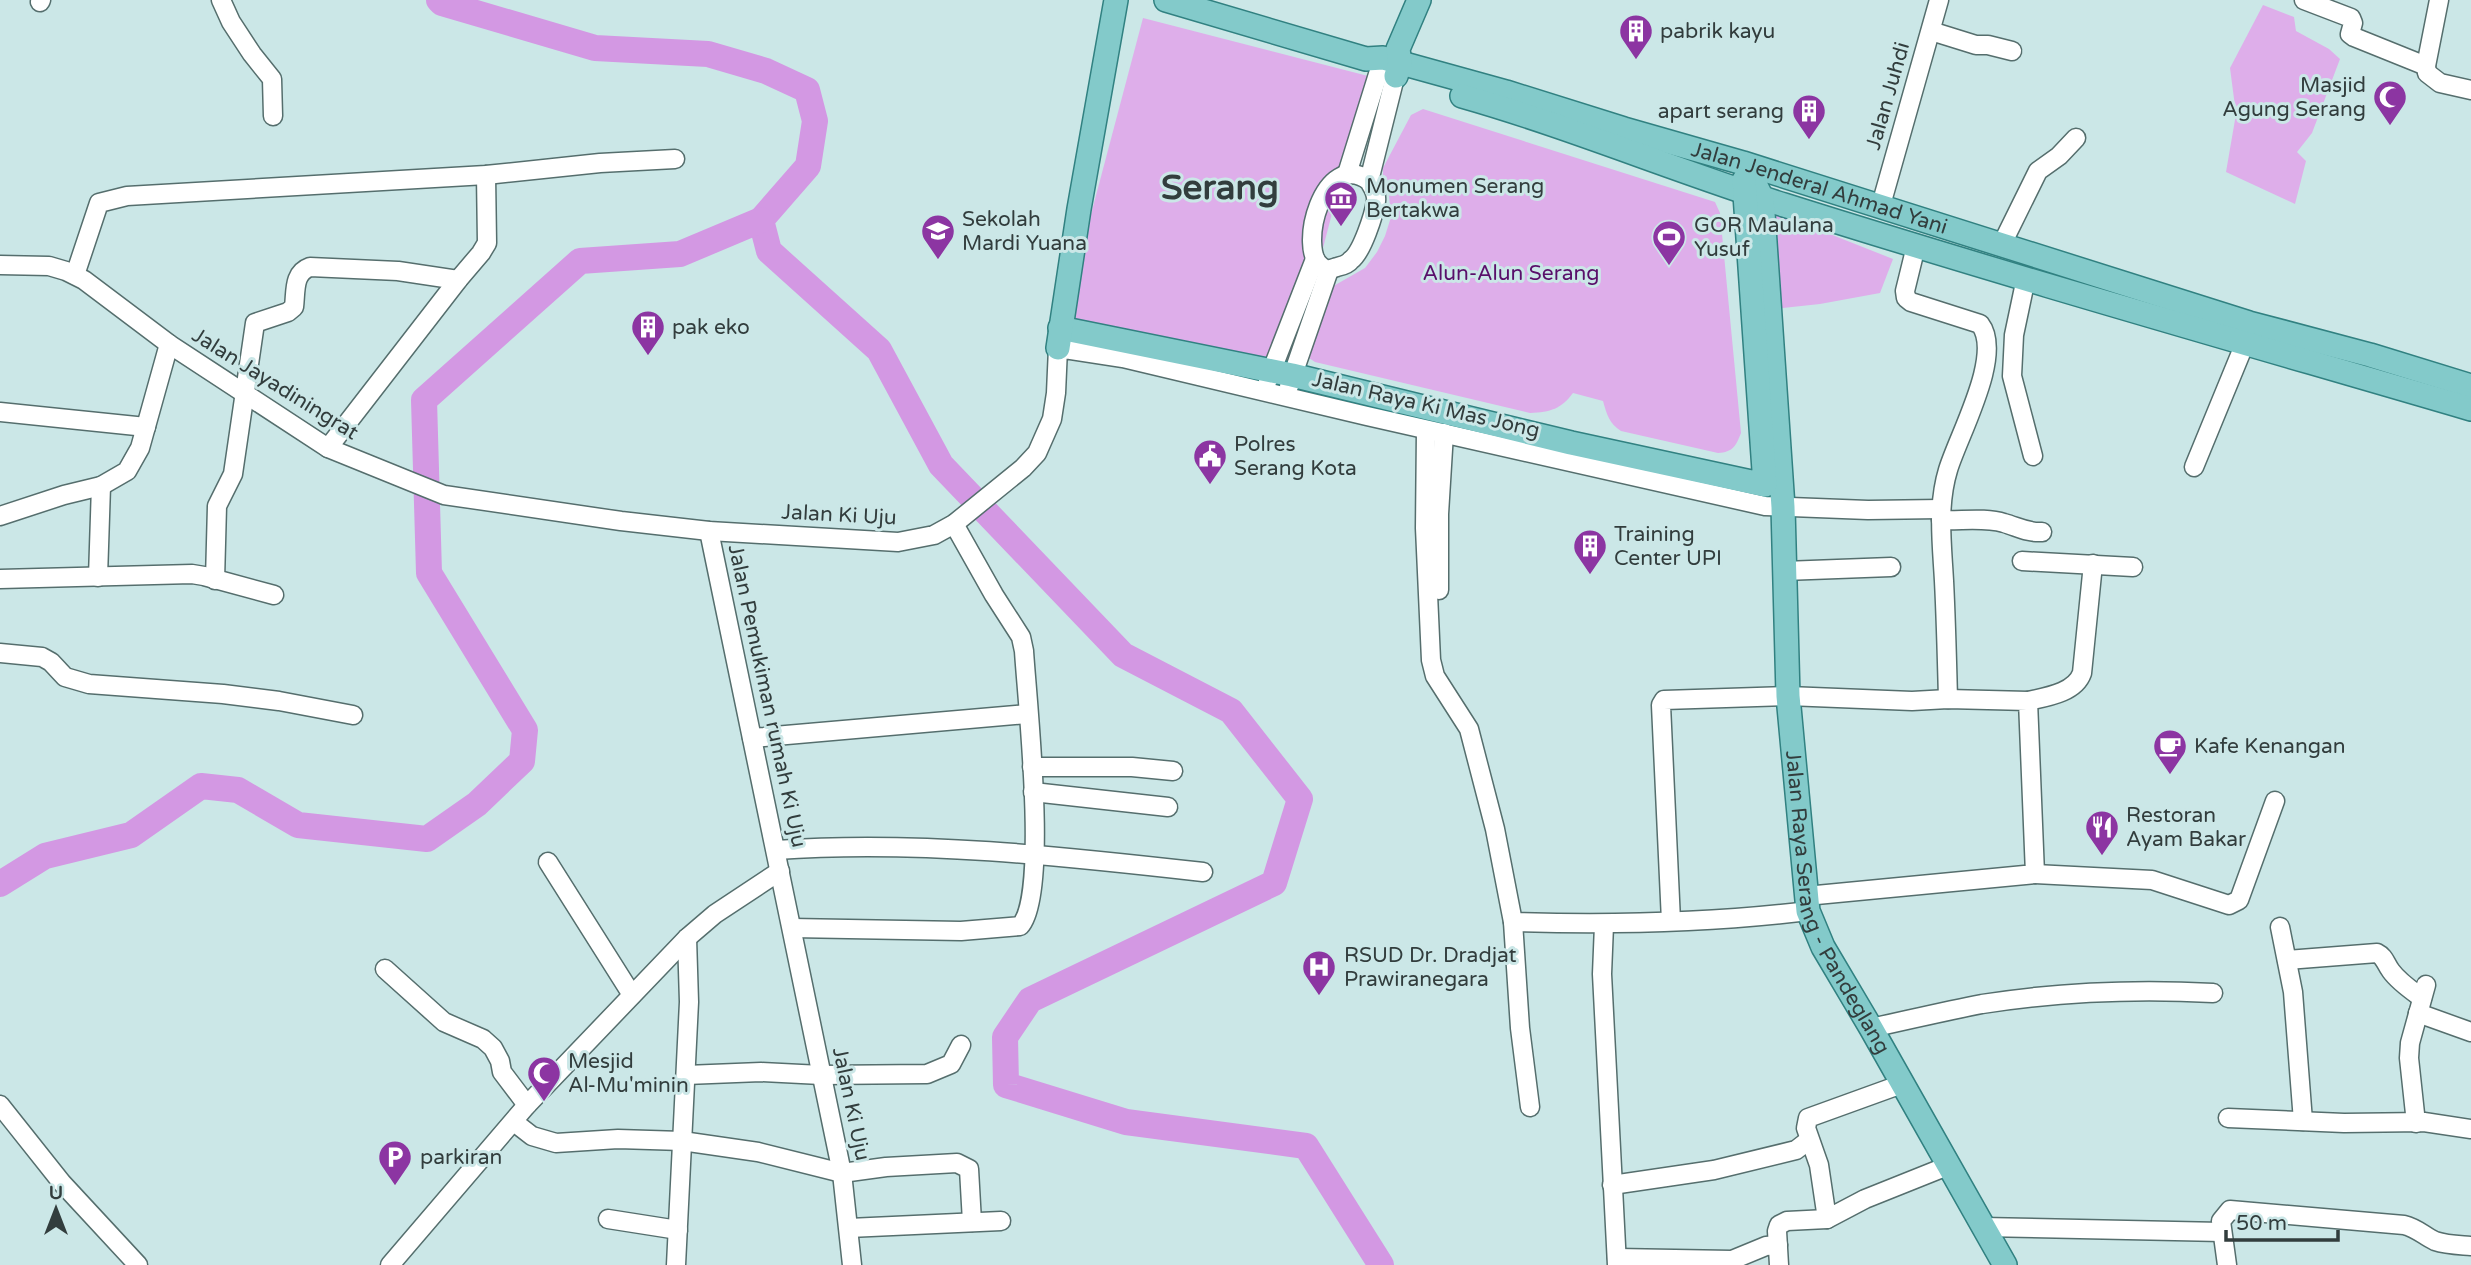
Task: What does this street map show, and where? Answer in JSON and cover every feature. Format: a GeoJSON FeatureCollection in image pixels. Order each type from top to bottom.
{"type":"FeatureCollection","features":[{"type":"Feature","properties":{"kind":"main road"},"geometry":{"type":"LineString","coordinates":[[1116,0],[1059,338],[1279,383],[1654,471],[1765,485],[1765,369],[1753,195],[1744,163]]}},
{"type":"Feature","properties":{"kind":"main road","name":"Jalan Jenderal Ahmad Yani"},"geometry":{"type":"LineString","coordinates":[[1166,0],[1387,63],[1506,92],[1881,205],[2249,323],[2370,355],[2471,386]]}},
{"type":"Feature","properties":{"kind":"main road"},"geometry":{"type":"LineString","coordinates":[[1387,63],[1419,0]]}},
{"type":"Feature","properties":{"kind":"main road","name":"Jalan Jenderal Ahmad Yani"},"geometry":{"type":"LineString","coordinates":[[1387,63],[1513,111],[1753,195],[2069,292],[2471,410]]}},
{"type":"Feature","properties":{"kind":"main road"},"geometry":{"type":"LineString","coordinates":[[2069,292],[2076,269]]}},
{"type":"Feature","properties":{"kind":"main road","name":"Jalan Raya Serang - Pandeglang"},"geometry":{"type":"LineString","coordinates":[[1765,369],[1783,507],[1788,696],[1807,903],[1823,947],[2006,1265]]}},
{"type":"Feature","properties":{"kind":"street"},"geometry":{"type":"LineString","coordinates":[[221,0],[252,54],[272,79],[273,116]]}},
{"type":"Feature","properties":{"kind":"street","name":"Jalan Juhdi"},"geometry":{"type":"LineString","coordinates":[[1881,205],[1939,0]]}},
{"type":"Feature","properties":{"kind":"street"},"geometry":{"type":"LineString","coordinates":[[2304,0],[2351,18],[2353,23],[2350,34],[2354,37],[2426,66]]}},
{"type":"Feature","properties":{"kind":"street"},"geometry":{"type":"LineString","coordinates":[[2439,0],[2426,66],[2427,73],[2440,83],[2471,90]]}},
{"type":"Feature","properties":{"kind":"street"},"geometry":{"type":"LineString","coordinates":[[1931,31],[1976,45],[2012,51]]}},
{"type":"Feature","properties":{"kind":"street"},"geometry":{"type":"LineString","coordinates":[[1347,174],[1387,63]]}},
{"type":"Feature","properties":{"kind":"street"},"geometry":{"type":"LineString","coordinates":[[1369,181],[1387,63]]}},
{"type":"Feature","properties":{"kind":"street"},"geometry":{"type":"LineString","coordinates":[[2003,244],[2038,171],[2059,156],[2076,138]]}},
{"type":"Feature","properties":{"kind":"street"},"geometry":{"type":"LineString","coordinates":[[75,275],[93,214],[99,203],[111,199],[486,175],[600,163],[675,159]]}},
{"type":"Feature","properties":{"kind":"street"},"geometry":{"type":"LineString","coordinates":[[1279,383],[1322,265],[1310,240],[1327,187],[1347,174],[1363,176],[1375,192],[1376,202],[1360,250],[1351,261],[1322,265]]}},
{"type":"Feature","properties":{"kind":"street"},"geometry":{"type":"LineString","coordinates":[[328,448],[487,243],[486,175]]}},
{"type":"Feature","properties":{"kind":"street"},"geometry":{"type":"LineString","coordinates":[[1916,246],[1905,291],[1906,298],[1911,302],[1980,324],[1986,331],[1987,341],[1977,399],[1957,442],[1947,473],[1941,515],[1948,699]]}},
{"type":"Feature","properties":{"kind":"street","name":"Jalan Jayadiningrat"},"geometry":{"type":"LineString","coordinates":[[0,265],[49,267],[75,275],[169,344],[328,448],[444,495],[580,516],[709,531]]}},
{"type":"Feature","properties":{"kind":"street"},"geometry":{"type":"LineString","coordinates":[[215,580],[217,506],[233,474],[255,323],[288,312],[294,307],[297,276],[310,267],[398,271],[458,280]]}},
{"type":"Feature","properties":{"kind":"street"},"geometry":{"type":"LineString","coordinates":[[2026,278],[2014,335],[2011,366],[2033,456]]}},
{"type":"Feature","properties":{"kind":"street","name":"Jalan Ki Uju"},"geometry":{"type":"LineString","coordinates":[[709,531],[898,542],[934,535],[959,521],[1023,468],[1037,453],[1052,419],[1059,338]]}},
{"type":"Feature","properties":{"kind":"street"},"geometry":{"type":"LineString","coordinates":[[2194,467],[2245,342]]}},
{"type":"Feature","properties":{"kind":"street"},"geometry":{"type":"LineString","coordinates":[[0,516],[101,486],[127,471],[140,448],[169,344]]}},
{"type":"Feature","properties":{"kind":"street","name":"Jalan Raya Ki Mas Jong"},"geometry":{"type":"LineString","coordinates":[[1279,383],[1435,431],[1654,471],[1765,506],[1941,515],[2006,523],[2032,533],[2042,532]]}},
{"type":"Feature","properties":{"kind":"street"},"geometry":{"type":"LineString","coordinates":[[0,412],[146,427]]}},
{"type":"Feature","properties":{"kind":"street"},"geometry":{"type":"LineString","coordinates":[[1435,431],[1439,637],[1431,660],[1435,676],[1469,729],[1495,829],[1513,922],[1520,1028],[1530,1107]]}},
{"type":"Feature","properties":{"kind":"street"},"geometry":{"type":"LineString","coordinates":[[98,577],[101,486]]}},
{"type":"Feature","properties":{"kind":"street"},"geometry":{"type":"LineString","coordinates":[[792,928],[961,931],[1020,926],[1029,914],[1035,855],[1024,651],[1021,637],[994,595],[959,521]]}},
{"type":"Feature","properties":{"kind":"street","name":"Jalan Pemukiman rumah Ki Uju"},"geometry":{"type":"LineString","coordinates":[[709,531],[780,871]]}},
{"type":"Feature","properties":{"kind":"street"},"geometry":{"type":"LineString","coordinates":[[2022,561],[2133,567]]}},
{"type":"Feature","properties":{"kind":"street"},"geometry":{"type":"LineString","coordinates":[[1671,921],[1662,702],[1669,699],[1788,696],[1912,701],[2028,701],[2048,697],[2080,681],[2093,564]]}},
{"type":"Feature","properties":{"kind":"street"},"geometry":{"type":"LineString","coordinates":[[1784,571],[1891,567]]}},
{"type":"Feature","properties":{"kind":"street"},"geometry":{"type":"LineString","coordinates":[[0,579],[192,574],[274,595]]}},
{"type":"Feature","properties":{"kind":"street"},"geometry":{"type":"LineString","coordinates":[[0,653],[42,657],[65,677],[89,684],[223,694],[353,715]]}},
{"type":"Feature","properties":{"kind":"street"},"geometry":{"type":"LineString","coordinates":[[2028,701],[2035,874]]}},
{"type":"Feature","properties":{"kind":"street"},"geometry":{"type":"LineString","coordinates":[[752,738],[1027,714]]}},
{"type":"Feature","properties":{"kind":"street"},"geometry":{"type":"LineString","coordinates":[[1032,767],[1132,767],[1172,771]]}},
{"type":"Feature","properties":{"kind":"street"},"geometry":{"type":"LineString","coordinates":[[1033,792],[1168,807]]}},
{"type":"Feature","properties":{"kind":"street"},"geometry":{"type":"LineString","coordinates":[[1513,922],[1604,925],[1741,919],[1807,903],[2035,874],[2152,880],[2228,905],[2239,900],[2276,802]]}},
{"type":"Feature","properties":{"kind":"street"},"geometry":{"type":"LineString","coordinates":[[776,850],[898,846],[1035,855],[1203,872]]}},
{"type":"Feature","properties":{"kind":"street"},"geometry":{"type":"LineString","coordinates":[[548,862],[632,995]]}},
{"type":"Feature","properties":{"kind":"street"},"geometry":{"type":"LineString","coordinates":[[390,1265],[527,1105],[687,938],[715,914],[780,871]]}},
{"type":"Feature","properties":{"kind":"street","name":"Jalan Ki Uju"},"geometry":{"type":"LineString","coordinates":[[780,871],[842,1173],[852,1265]]}},
{"type":"Feature","properties":{"kind":"street"},"geometry":{"type":"LineString","coordinates":[[1604,925],[1602,974],[1617,1261],[1732,1262],[1766,1246],[1779,1245]]}},
{"type":"Feature","properties":{"kind":"street"},"geometry":{"type":"LineString","coordinates":[[2280,927],[2294,1003],[2303,1121]]}},
{"type":"Feature","properties":{"kind":"street"},"geometry":{"type":"LineString","coordinates":[[676,1265],[688,1002],[687,938]]}},
{"type":"Feature","properties":{"kind":"street"},"geometry":{"type":"LineString","coordinates":[[2287,960],[2377,953],[2383,956],[2390,970],[2408,988],[2471,1032]]}},
{"type":"Feature","properties":{"kind":"street"},"geometry":{"type":"LineString","coordinates":[[385,969],[444,1022],[484,1039],[493,1048],[502,1072],[527,1105]]}},
{"type":"Feature","properties":{"kind":"street"},"geometry":{"type":"LineString","coordinates":[[1871,1028],[1980,1004],[2028,998],[2143,990],[2213,993]]}},
{"type":"Feature","properties":{"kind":"street"},"geometry":{"type":"LineString","coordinates":[[2416,1123],[2409,1058],[2422,999]]}},
{"type":"Feature","properties":{"kind":"street"},"geometry":{"type":"LineString","coordinates":[[685,1075],[761,1072],[821,1075],[927,1074],[951,1064],[961,1045]]}},
{"type":"Feature","properties":{"kind":"street"},"geometry":{"type":"LineString","coordinates":[[1827,1219],[1819,1165],[1806,1128],[1808,1118],[1902,1084]]}},
{"type":"Feature","properties":{"kind":"street"},"geometry":{"type":"LineString","coordinates":[[0,1105],[62,1184],[138,1265]]}},
{"type":"Feature","properties":{"kind":"street"},"geometry":{"type":"LineString","coordinates":[[2228,1118],[2441,1123],[2471,1129]]}},
{"type":"Feature","properties":{"kind":"street"},"geometry":{"type":"LineString","coordinates":[[514,1122],[532,1136],[556,1143],[618,1139],[682,1141],[758,1152],[842,1173],[886,1167],[963,1165],[968,1169],[971,1222]]}},
{"type":"Feature","properties":{"kind":"street"},"geometry":{"type":"LineString","coordinates":[[1612,1185],[1714,1170],[1796,1150],[1810,1140]]}},
{"type":"Feature","properties":{"kind":"street"},"geometry":{"type":"LineString","coordinates":[[1779,1265],[1779,1225],[1787,1221],[1827,1219],[1865,1199],[1950,1166]]}},
{"type":"Feature","properties":{"kind":"street"},"geometry":{"type":"LineString","coordinates":[[2227,1265],[2221,1221],[2230,1210],[2404,1225],[2418,1229],[2432,1240],[2471,1246]]}},
{"type":"Feature","properties":{"kind":"street"},"geometry":{"type":"LineString","coordinates":[[608,1219],[678,1230]]}},
{"type":"Feature","properties":{"kind":"street"},"geometry":{"type":"LineString","coordinates":[[849,1228],[1001,1221]]}},
{"type":"Feature","properties":{"kind":"street"},"geometry":{"type":"LineString","coordinates":[[1982,1227],[2222,1232]]}},
{"type":"Feature","properties":{"kind":"green space"},"geometry":{"type":"Polygon","coordinates":[[[2263,5],[2294,17],[2296,31],[2329,49],[2340,59],[2312,133],[2297,152],[2306,161],[2295,204],[2226,172],[2236,114],[2230,68],[2263,5]]]}},
{"type":"Feature","properties":{"kind":"green space"},"geometry":{"type":"Polygon","coordinates":[[[1143,18],[1368,76],[1284,397],[1058,339],[1143,18]]]}},
{"type":"Feature","properties":{"kind":"green space","name":"Alun-Alun Serang"},"geometry":{"type":"Polygon","coordinates":[[[1423,109],[1715,202],[1720,213],[1741,433],[1733,448],[1718,453],[1621,431],[1609,418],[1603,401],[1573,393],[1555,409],[1530,413],[1315,362],[1309,358],[1306,352],[1330,288],[1365,268],[1385,236],[1391,217],[1383,168],[1411,115],[1423,109]]]}},
{"type":"Feature","properties":{"kind":"green space"},"geometry":{"type":"Polygon","coordinates":[[[1772,211],[1893,259],[1880,293],[1772,309],[1772,211]]]}},
{"type":"Feature","properties":{"kind":"waterway"},"geometry":{"type":"LineString","coordinates":[[439,0],[595,48],[708,54],[766,71],[807,90],[815,121],[808,166],[761,220],[769,251],[879,350],[941,465],[1123,655],[1231,711],[1300,799],[1274,883],[1030,1000],[1005,1037],[1006,1085],[1126,1122],[1306,1146],[1381,1265]]}},
{"type":"Feature","properties":{"kind":"waterway"},"geometry":{"type":"LineString","coordinates":[[0,884],[45,856],[131,835],[201,786],[238,790],[298,825],[427,839],[477,804],[522,761],[525,730],[429,573],[424,400],[580,261],[680,254],[761,220]]}},
{"type":"Feature","properties":{"kind":"place","name":"pabrik kayu"},"geometry":{"type":"Point","coordinates":[1636,61]}},
{"type":"Feature","properties":{"kind":"place","name":"Masjid Agung Serang"},"geometry":{"type":"Point","coordinates":[2390,127]}},
{"type":"Feature","properties":{"kind":"place","name":"apart serang"},"geometry":{"type":"Point","coordinates":[1809,141]}},
{"type":"Feature","properties":{"kind":"place","name":"Monumen Serang Bertakwa"},"geometry":{"type":"Point","coordinates":[1341,228]}},
{"type":"Feature","properties":{"kind":"place","name":"Sekolah Mardi Yuana"},"geometry":{"type":"Point","coordinates":[938,261]}},
{"type":"Feature","properties":{"kind":"place","name":"GOR Maulana Yusuf"},"geometry":{"type":"Point","coordinates":[1669,267]}},
{"type":"Feature","properties":{"kind":"place","name":"pak eko"},"geometry":{"type":"Point","coordinates":[648,357]}},
{"type":"Feature","properties":{"kind":"place","name":"Polres Serang Kota"},"geometry":{"type":"Point","coordinates":[1210,486]}},
{"type":"Feature","properties":{"kind":"place","name":"Training Center UPI"},"geometry":{"type":"Point","coordinates":[1590,576]}},
{"type":"Feature","properties":{"kind":"place","name":"Kafe Kenangan"},"geometry":{"type":"Point","coordinates":[2170,776]}},
{"type":"Feature","properties":{"kind":"place","name":"Restoran Ayam Bakar"},"geometry":{"type":"Point","coordinates":[2102,857]}},
{"type":"Feature","properties":{"kind":"place","name":"RSUD Dr. Dradjat Prawiranegara"},"geometry":{"type":"Point","coordinates":[1319,997]}},
{"type":"Feature","properties":{"kind":"place","name":"Mesjid Al-Mu'minin"},"geometry":{"type":"Point","coordinates":[544,1103]}},
{"type":"Feature","properties":{"kind":"place","name":"parkiran"},"geometry":{"type":"Point","coordinates":[395,1187]}},
{"type":"Feature","properties":{"kind":"district","name":"Serang"},"geometry":{"type":"Point","coordinates":[1220,188]}}]}
